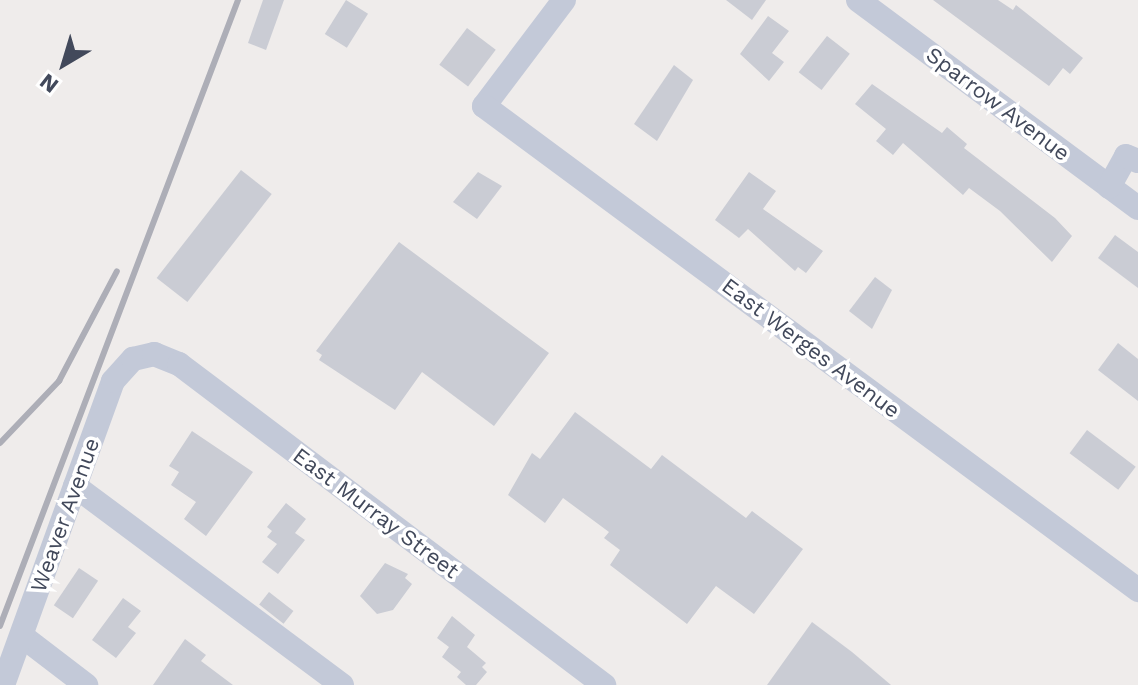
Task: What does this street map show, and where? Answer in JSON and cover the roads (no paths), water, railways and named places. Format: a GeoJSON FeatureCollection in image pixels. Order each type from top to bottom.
{"type":"FeatureCollection","features":[{"type":"Feature","properties":{"kind":"street","name":"East Werges Avenue"},"geometry":{"type":"LineString","coordinates":[[564,0],[484,106],[1138,590]]}},
{"type":"Feature","properties":{"kind":"street","name":"Sparrow Avenue"},"geometry":{"type":"LineString","coordinates":[[858,0],[1138,208]]}},
{"type":"Feature","properties":{"kind":"street"},"geometry":{"type":"LineString","coordinates":[[1109,187],[1126,156],[1138,161]]}},
{"type":"Feature","properties":{"kind":"street","name":"Weaver Avenue"},"geometry":{"type":"LineString","coordinates":[[3,685],[113,381],[142,355]]}},
{"type":"Feature","properties":{"kind":"street","name":"East Murray Street"},"geometry":{"type":"LineString","coordinates":[[142,355],[179,364],[604,685]]}},
{"type":"Feature","properties":{"kind":"street"},"geometry":{"type":"LineString","coordinates":[[75,486],[342,685]]}},
{"type":"Feature","properties":{"kind":"street"},"geometry":{"type":"LineString","coordinates":[[22,636],[86,685]]}},
{"type":"Feature","properties":{"kind":"railway"},"geometry":{"type":"LineString","coordinates":[[0,626],[238,0]]}},
{"type":"Feature","properties":{"kind":"railway"},"geometry":{"type":"LineString","coordinates":[[0,443],[59,381],[117,271]]}}]}
